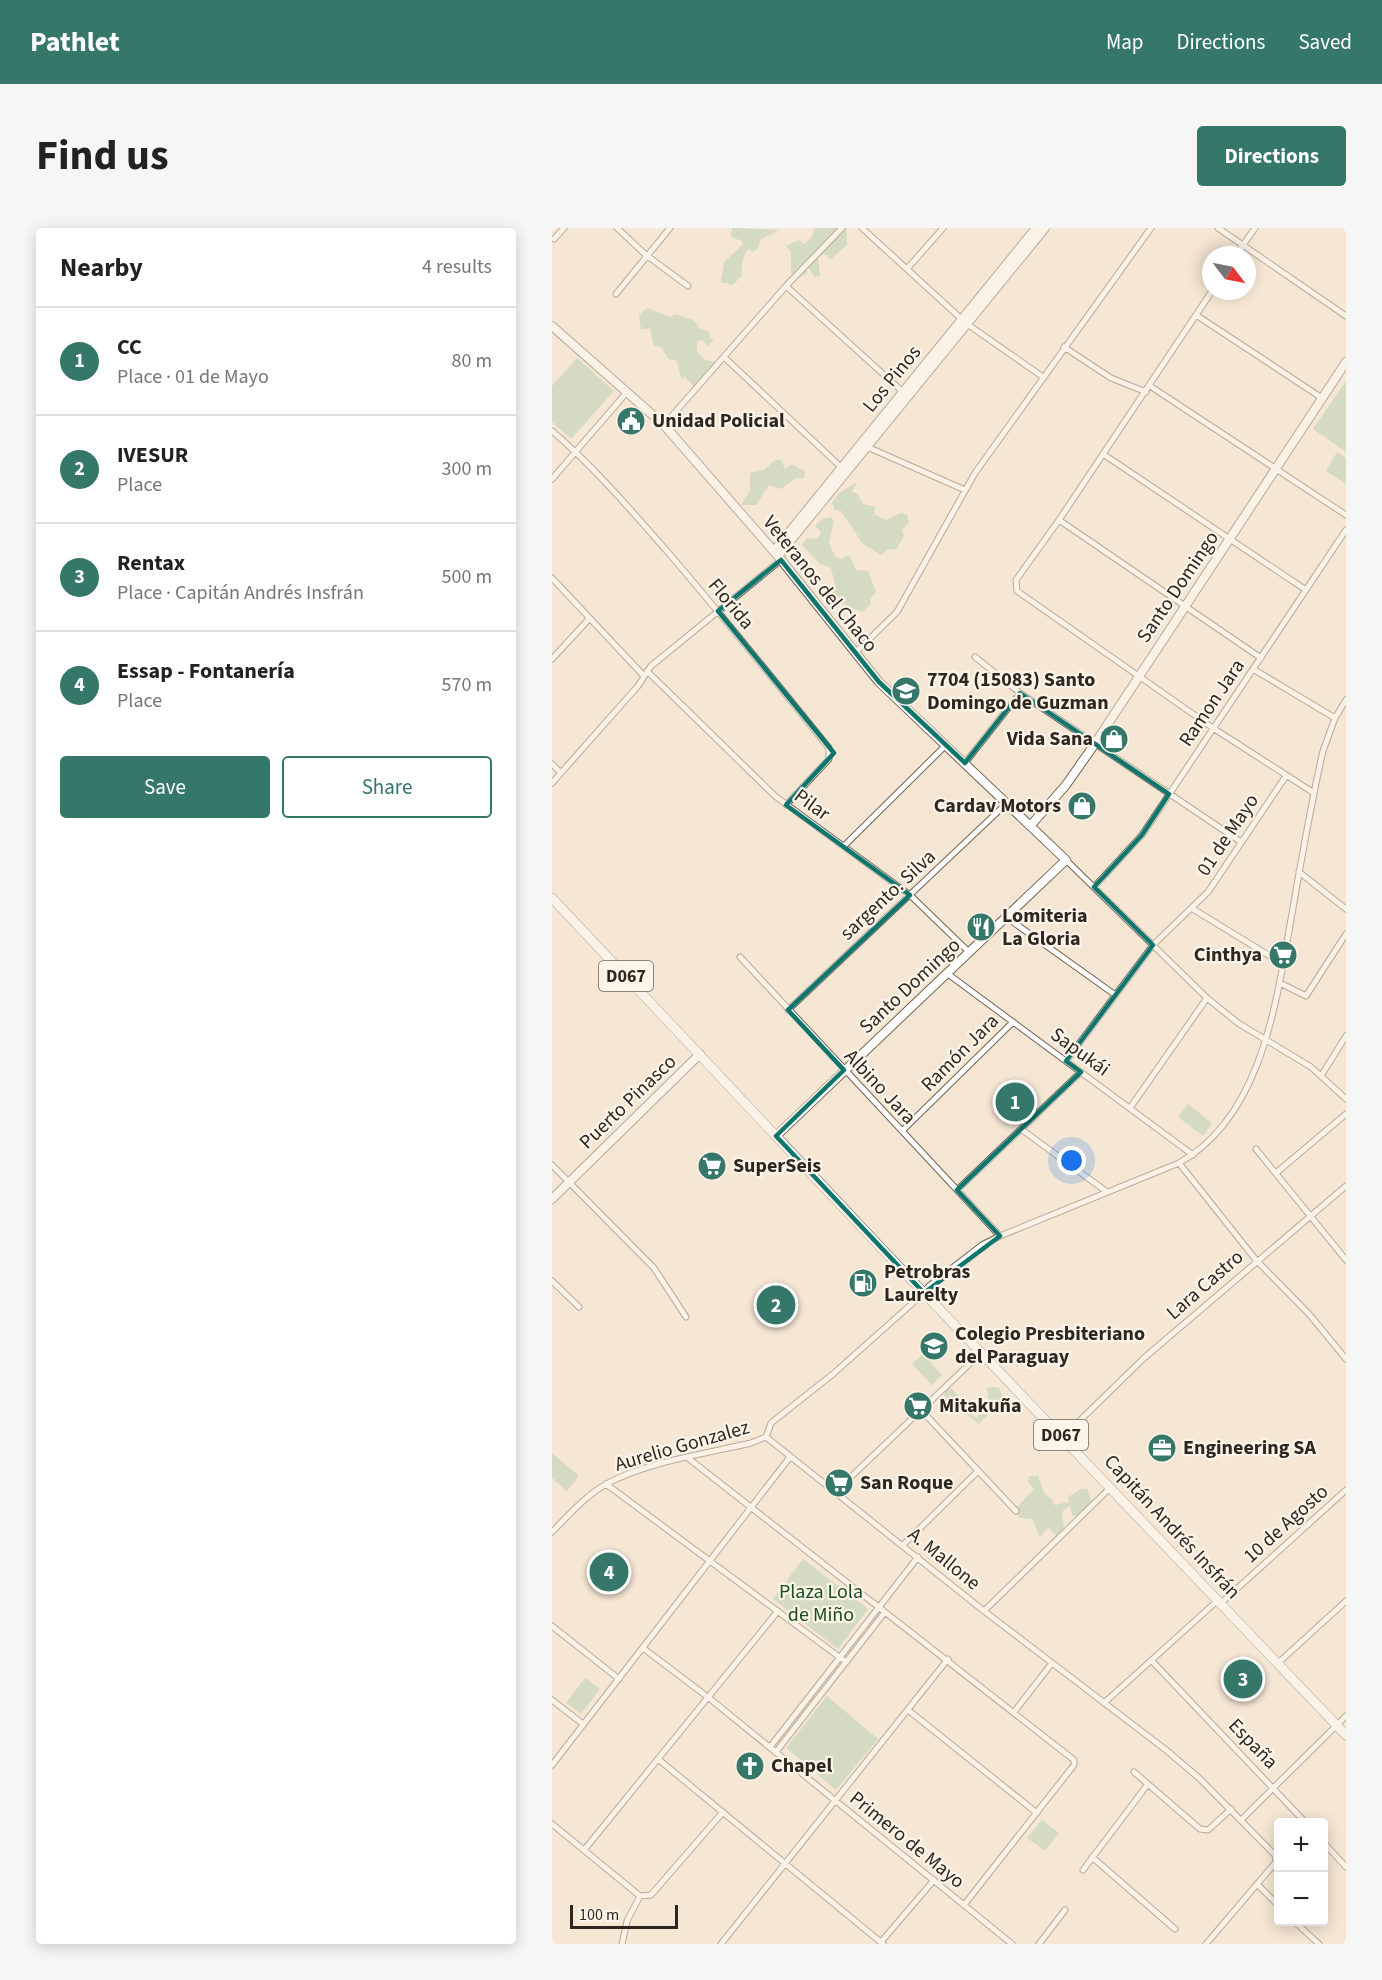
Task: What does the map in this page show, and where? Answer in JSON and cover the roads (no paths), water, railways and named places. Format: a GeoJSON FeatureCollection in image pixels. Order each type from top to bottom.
{"type":"FeatureCollection","features":[{"type":"Feature","properties":{"kind":"main road","name":"Capitán Andrés Insfrán"},"geometry":{"type":"LineString","coordinates":[[552,898],[924,1293],[1346,1735]]}},
{"type":"Feature","properties":{"kind":"street"},"geometry":{"type":"LineString","coordinates":[[554,239],[564,228]]}},
{"type":"Feature","properties":{"kind":"street"},"geometry":{"type":"LineString","coordinates":[[617,228],[646,255],[688,286]]}},
{"type":"Feature","properties":{"kind":"street"},"geometry":{"type":"LineString","coordinates":[[616,294],[670,228]]}},
{"type":"Feature","properties":{"kind":"street"},"geometry":{"type":"LineString","coordinates":[[664,425],[786,286],[842,228]]}},
{"type":"Feature","properties":{"kind":"street"},"geometry":{"type":"LineString","coordinates":[[862,228],[965,321],[1043,377]]}},
{"type":"Feature","properties":{"kind":"street"},"geometry":{"type":"LineString","coordinates":[[907,269],[943,228]]}},
{"type":"Feature","properties":{"kind":"street","name":"Los Pinos"},"geometry":{"type":"LineString","coordinates":[[552,783],[646,673],[777,556],[864,446],[903,392],[965,321],[1036,228]]}},
{"type":"Feature","properties":{"kind":"street"},"geometry":{"type":"LineString","coordinates":[[964,490],[864,446],[965,321],[1046,228]]}},
{"type":"Feature","properties":{"kind":"street"},"geometry":{"type":"LineString","coordinates":[[855,653],[897,612],[964,490],[1151,228]]}},
{"type":"Feature","properties":{"kind":"street"},"geometry":{"type":"LineString","coordinates":[[1218,228],[1346,316]]}},
{"type":"Feature","properties":{"kind":"street"},"geometry":{"type":"LineString","coordinates":[[1242,245],[1255,228]]}},
{"type":"Feature","properties":{"kind":"street"},"geometry":{"type":"LineString","coordinates":[[786,286],[903,392]]}},
{"type":"Feature","properties":{"kind":"street"},"geometry":{"type":"LineString","coordinates":[[1206,300],[1146,392],[1016,580],[1016,589],[1213,728],[1314,793]]}},
{"type":"Feature","properties":{"kind":"street"},"geometry":{"type":"LineString","coordinates":[[1196,315],[1322,398]]}},
{"type":"Feature","properties":{"kind":"street","name":"Veteranos del Chaco"},"geometry":{"type":"LineString","coordinates":[[552,326],[664,425],[777,556],[879,682],[1066,860]]}},
{"type":"Feature","properties":{"kind":"street"},"geometry":{"type":"LineString","coordinates":[[1064,347],[1111,378],[1146,392]]}},
{"type":"Feature","properties":{"kind":"street"},"geometry":{"type":"LineString","coordinates":[[724,357],[844,470]]}},
{"type":"Feature","properties":{"kind":"street","name":"Santo Domingo"},"geometry":{"type":"LineString","coordinates":[[1031,825],[1066,785],[1094,745],[1346,362]]}},
{"type":"Feature","properties":{"kind":"street"},"geometry":{"type":"LineString","coordinates":[[1150,386],[1346,515]]}},
{"type":"Feature","properties":{"kind":"street"},"geometry":{"type":"LineString","coordinates":[[552,479],[627,392]]}},
{"type":"Feature","properties":{"kind":"street","name":"Florida"},"geometry":{"type":"LineString","coordinates":[[552,431],[576,452],[718,611],[831,752],[829,759],[786,805]]}},
{"type":"Feature","properties":{"kind":"street"},"geometry":{"type":"LineString","coordinates":[[1103,454],[1306,590]]}},
{"type":"Feature","properties":{"kind":"street"},"geometry":{"type":"LineString","coordinates":[[1059,520],[1261,658]]}},
{"type":"Feature","properties":{"kind":"street","name":"Ramon Jara"},"geometry":{"type":"LineString","coordinates":[[1094,887],[1142,835],[1346,530]]}},
{"type":"Feature","properties":{"kind":"street","name":"Pilar"},"geometry":{"type":"LineString","coordinates":[[552,578],[590,619],[786,805],[910,895],[970,953]]}},
{"type":"Feature","properties":{"kind":"street"},"geometry":{"type":"LineString","coordinates":[[552,659],[590,619]]}},
{"type":"Feature","properties":{"kind":"street"},"geometry":{"type":"LineString","coordinates":[[975,657],[1020,693],[1094,745],[1241,843]]}},
{"type":"Feature","properties":{"kind":"street"},"geometry":{"type":"LineString","coordinates":[[1253,669],[1335,718]]}},
{"type":"Feature","properties":{"kind":"street"},"geometry":{"type":"LineString","coordinates":[[965,763],[1020,693]]}},
{"type":"Feature","properties":{"kind":"street","name":"Aurelio Gonzalez"},"geometry":{"type":"LineString","coordinates":[[552,1532],[578,1505],[606,1484],[639,1470],[751,1443],[766,1437],[771,1423],[833,1374],[929,1286],[973,1251],[1000,1236],[1179,1163],[1193,1155],[1236,1105],[1248,1086],[1266,1041],[1280,983],[1323,751],[1335,718],[1346,700]]}},
{"type":"Feature","properties":{"kind":"street"},"geometry":{"type":"LineString","coordinates":[[844,846],[946,745]]}},
{"type":"Feature","properties":{"kind":"street"},"geometry":{"type":"LineString","coordinates":[[552,764],[560,772]]}},
{"type":"Feature","properties":{"kind":"street","name":"01 de Mayo"},"geometry":{"type":"LineString","coordinates":[[1153,945],[1193,909],[1286,776]]}},
{"type":"Feature","properties":{"kind":"street","name":"sargento. Silva"},"geometry":{"type":"LineString","coordinates":[[788,1010],[1007,802]]}},
{"type":"Feature","properties":{"kind":"street"},"geometry":{"type":"LineString","coordinates":[[1066,860],[1207,998],[1238,1023],[1294,1056],[1346,1099]]}},
{"type":"Feature","properties":{"kind":"street","name":"Santo Domingo"},"geometry":{"type":"LineString","coordinates":[[776,1136],[1066,860]]}},
{"type":"Feature","properties":{"kind":"street"},"geometry":{"type":"LineString","coordinates":[[1299,872],[1346,909]]}},
{"type":"Feature","properties":{"kind":"street"},"geometry":{"type":"LineString","coordinates":[[1193,909],[1283,964]]}},
{"type":"Feature","properties":{"kind":"street"},"geometry":{"type":"LineString","coordinates":[[1006,917],[1114,994]]}},
{"type":"Feature","properties":{"kind":"street"},"geometry":{"type":"LineString","coordinates":[[1280,983],[1306,996],[1346,934]]}},
{"type":"Feature","properties":{"kind":"street"},"geometry":{"type":"LineString","coordinates":[[1066,1061],[1153,945]]}},
{"type":"Feature","properties":{"kind":"street","name":"Albino Jara"},"geometry":{"type":"LineString","coordinates":[[740,957],[1000,1236]]}},
{"type":"Feature","properties":{"kind":"street","name":"Sapukái"},"geometry":{"type":"LineString","coordinates":[[948,974],[1193,1155]]}},
{"type":"Feature","properties":{"kind":"street"},"geometry":{"type":"LineString","coordinates":[[1130,1108],[1207,998]]}},
{"type":"Feature","properties":{"kind":"street","name":"Ramón Jara"},"geometry":{"type":"LineString","coordinates":[[902,1131],[1013,1022]]}},
{"type":"Feature","properties":{"kind":"street"},"geometry":{"type":"LineString","coordinates":[[1321,1076],[1346,1036]]}},
{"type":"Feature","properties":{"kind":"street","name":"Puerto Pinasco"},"geometry":{"type":"LineString","coordinates":[[552,1199],[700,1054]]}},
{"type":"Feature","properties":{"kind":"street"},"geometry":{"type":"LineString","coordinates":[[957,1190],[1081,1072]]}},
{"type":"Feature","properties":{"kind":"street"},"geometry":{"type":"LineString","coordinates":[[1276,1173],[1346,1114]]}},
{"type":"Feature","properties":{"kind":"street"},"geometry":{"type":"LineString","coordinates":[[1021,1129],[1107,1192]]}},
{"type":"Feature","properties":{"kind":"street"},"geometry":{"type":"LineString","coordinates":[[1256,1149],[1346,1260]]}},
{"type":"Feature","properties":{"kind":"street"},"geometry":{"type":"LineString","coordinates":[[1179,1163],[1256,1260],[1309,1314],[1346,1359]]}},
{"type":"Feature","properties":{"kind":"street"},"geometry":{"type":"LineString","coordinates":[[552,1166],[654,1268],[686,1317]]}},
{"type":"Feature","properties":{"kind":"street","name":"Lara Castro"},"geometry":{"type":"LineString","coordinates":[[1063,1437],[1144,1358],[1256,1260],[1346,1186]]}},
{"type":"Feature","properties":{"kind":"street"},"geometry":{"type":"LineString","coordinates":[[552,1281],[579,1307]]}},
{"type":"Feature","properties":{"kind":"street"},"geometry":{"type":"LineString","coordinates":[[836,1491],[981,1353]]}},
{"type":"Feature","properties":{"kind":"street"},"geometry":{"type":"LineString","coordinates":[[921,1410],[1016,1511]]}},
{"type":"Feature","properties":{"kind":"street","name":"A. Mallone"},"geometry":{"type":"LineString","coordinates":[[766,1437],[984,1611],[1166,1750],[1242,1819],[1277,1857],[1257,1884]]}},
{"type":"Feature","properties":{"kind":"street"},"geometry":{"type":"LineString","coordinates":[[552,1765],[790,1457]]}},
{"type":"Feature","properties":{"kind":"street"},"geometry":{"type":"LineString","coordinates":[[688,1458],[948,1659],[1074,1762],[964,1905]]}},
{"type":"Feature","properties":{"kind":"street"},"geometry":{"type":"LineString","coordinates":[[903,1545],[977,1472]]}},
{"type":"Feature","properties":{"kind":"street"},"geometry":{"type":"LineString","coordinates":[[606,1484],[846,1662]]}},
{"type":"Feature","properties":{"kind":"street"},"geometry":{"type":"LineString","coordinates":[[984,1611],[1111,1487]]}},
{"type":"Feature","properties":{"kind":"street"},"geometry":{"type":"LineString","coordinates":[[1343,1492],[1346,1499]]}},
{"type":"Feature","properties":{"kind":"street","name":"10 de Agosto"},"geometry":{"type":"LineString","coordinates":[[1104,1703],[1343,1492]]}},
{"type":"Feature","properties":{"kind":"street"},"geometry":{"type":"LineString","coordinates":[[770,1747],[918,1557]]}},
{"type":"Feature","properties":{"kind":"street"},"geometry":{"type":"LineString","coordinates":[[1277,1664],[1346,1601]]}},
{"type":"Feature","properties":{"kind":"street"},"geometry":{"type":"LineString","coordinates":[[585,1849],[778,1611]]}},
{"type":"Feature","properties":{"kind":"street"},"geometry":{"type":"LineString","coordinates":[[776,1752],[885,1612]]}},
{"type":"Feature","properties":{"kind":"street"},"geometry":{"type":"LineString","coordinates":[[552,1626],[619,1679]]}},
{"type":"Feature","properties":{"kind":"street","name":"Primero de Mayo"},"geometry":{"type":"LineString","coordinates":[[643,1648],[709,1698],[1012,1944]]}},
{"type":"Feature","properties":{"kind":"street"},"geometry":{"type":"LineString","coordinates":[[721,1944],[948,1659]]}},
{"type":"Feature","properties":{"kind":"street","name":"España"},"geometry":{"type":"LineString","coordinates":[[1152,1661],[1301,1818]]}},
{"type":"Feature","properties":{"kind":"street"},"geometry":{"type":"LineString","coordinates":[[1014,1712],[1052,1663]]}},
{"type":"Feature","properties":{"kind":"street"},"geometry":{"type":"LineString","coordinates":[[552,1700],[583,1725]]}},
{"type":"Feature","properties":{"kind":"street"},"geometry":{"type":"LineString","coordinates":[[908,1710],[1037,1813]]}},
{"type":"Feature","properties":{"kind":"street"},"geometry":{"type":"LineString","coordinates":[[1242,1819],[1346,1716]]}},
{"type":"Feature","properties":{"kind":"street"},"geometry":{"type":"LineString","coordinates":[[658,1759],[882,1943],[934,1880]]}},
{"type":"Feature","properties":{"kind":"street"},"geometry":{"type":"LineString","coordinates":[[1134,1772],[1202,1829],[1208,1830],[1231,1809]]}},
{"type":"Feature","properties":{"kind":"street"},"geometry":{"type":"LineString","coordinates":[[1083,1870],[1148,1784]]}},
{"type":"Feature","properties":{"kind":"street"},"geometry":{"type":"LineString","coordinates":[[552,1824],[640,1896],[651,1895],[723,1812]]}},
{"type":"Feature","properties":{"kind":"street"},"geometry":{"type":"LineString","coordinates":[[1328,1848],[1346,1868]]}},
{"type":"Feature","properties":{"kind":"street"},"geometry":{"type":"LineString","coordinates":[[1092,1857],[1174,1929]]}},
{"type":"Feature","properties":{"kind":"street"},"geometry":{"type":"LineString","coordinates":[[1206,1944],[1257,1884],[1274,1901]]}},
{"type":"Feature","properties":{"kind":"street"},"geometry":{"type":"LineString","coordinates":[[622,1944],[627,1921],[640,1896]]}},
{"type":"Feature","properties":{"kind":"street"},"geometry":{"type":"LineString","coordinates":[[1039,1944],[1065,1910]]}},
{"type":"Feature","properties":{"kind":"street"},"geometry":{"type":"LineString","coordinates":[[1299,1926],[1319,1944]]}},
{"type":"Feature","properties":{"kind":"place","name":"Unidad Policial"},"geometry":{"type":"Point","coordinates":[631,421]}},
{"type":"Feature","properties":{"kind":"place","name":"7704 (15083) Santo Domingo de Guzman"},"geometry":{"type":"Point","coordinates":[906,691]}},
{"type":"Feature","properties":{"kind":"place","name":"Vida Sana"},"geometry":{"type":"Point","coordinates":[1114,739]}},
{"type":"Feature","properties":{"kind":"place","name":"Cardav Motors"},"geometry":{"type":"Point","coordinates":[1082,806]}},
{"type":"Feature","properties":{"kind":"place","name":"Lomiteria La Gloria"},"geometry":{"type":"Point","coordinates":[981,927]}},
{"type":"Feature","properties":{"kind":"place","name":"Cinthya"},"geometry":{"type":"Point","coordinates":[1283,955]}},
{"type":"Feature","properties":{"kind":"place","name":"CC"},"geometry":{"type":"Point","coordinates":[1015,1102]}},
{"type":"Feature","properties":{"kind":"place","name":"SuperSeis"},"geometry":{"type":"Point","coordinates":[712,1166]}},
{"type":"Feature","properties":{"kind":"place","name":"Petrobras Laurelty"},"geometry":{"type":"Point","coordinates":[863,1283]}},
{"type":"Feature","properties":{"kind":"place","name":"IVESUR"},"geometry":{"type":"Point","coordinates":[776,1305]}},
{"type":"Feature","properties":{"kind":"place","name":"Colegio Presbiteriano del Paraguay"},"geometry":{"type":"Point","coordinates":[934,1346]}},
{"type":"Feature","properties":{"kind":"place","name":"Mitakuña"},"geometry":{"type":"Point","coordinates":[918,1406]}},
{"type":"Feature","properties":{"kind":"place","name":"Engineering SA"},"geometry":{"type":"Point","coordinates":[1162,1448]}},
{"type":"Feature","properties":{"kind":"place","name":"San Roque"},"geometry":{"type":"Point","coordinates":[839,1483]}},
{"type":"Feature","properties":{"kind":"place","name":"Essap - Fontanería"},"geometry":{"type":"Point","coordinates":[609,1572]}},
{"type":"Feature","properties":{"kind":"place","name":"Rentax"},"geometry":{"type":"Point","coordinates":[1243,1679]}},
{"type":"Feature","properties":{"kind":"place","name":"Chapel"},"geometry":{"type":"Point","coordinates":[750,1766]}},
{"type":"Feature","properties":{"kind":"park label","name":"Plaza Lola de Miño"},"geometry":{"type":"Point","coordinates":[821,1604]}}]}
